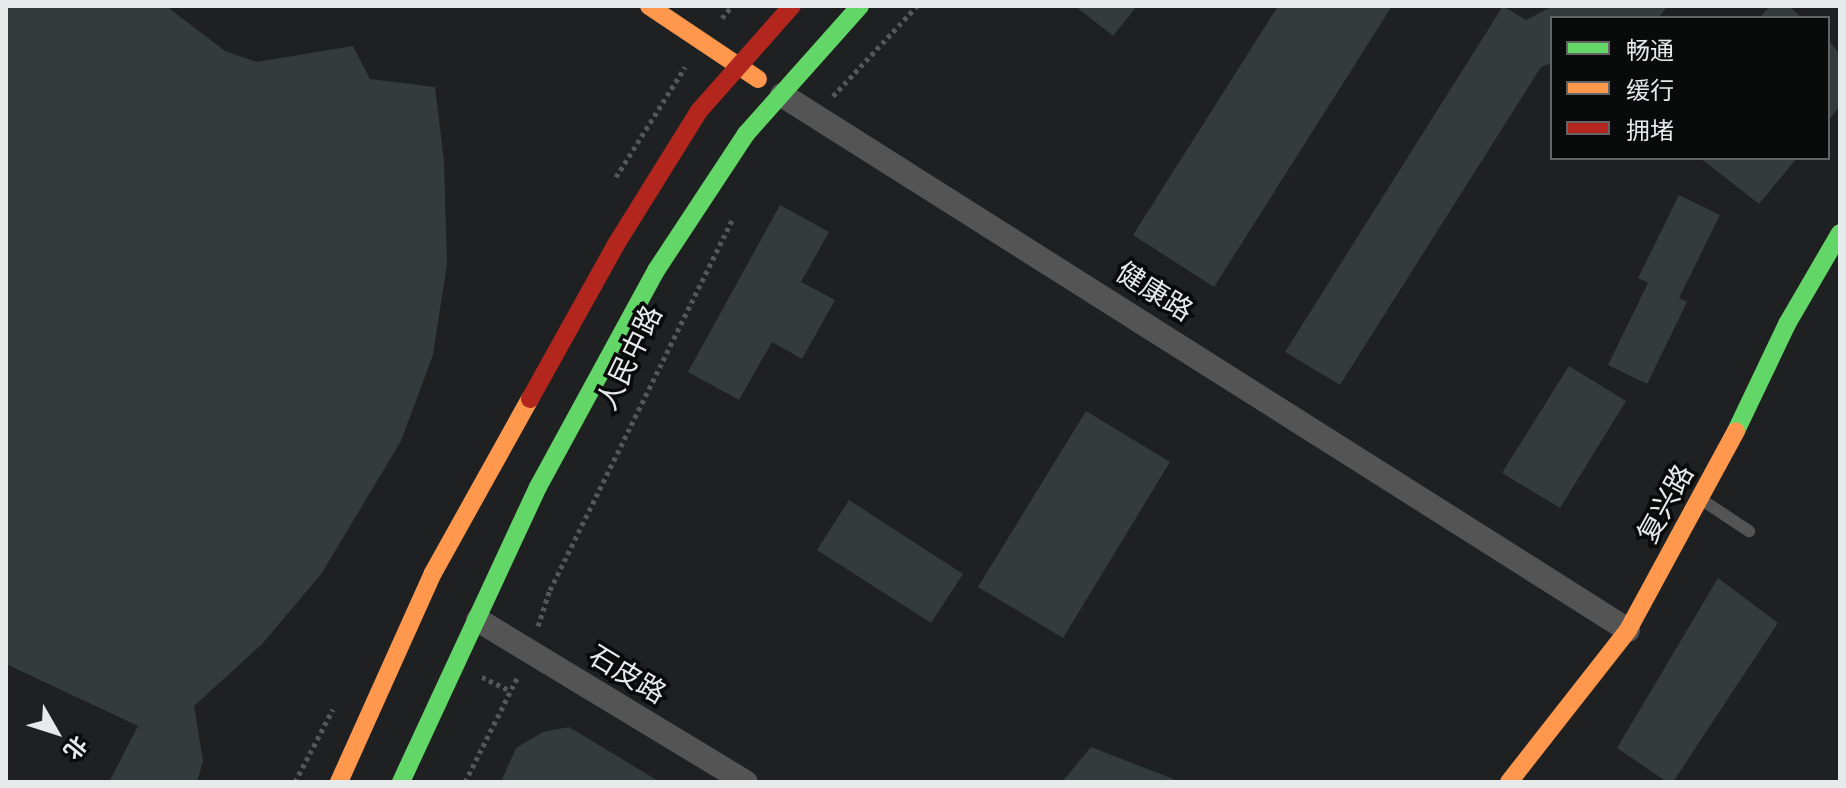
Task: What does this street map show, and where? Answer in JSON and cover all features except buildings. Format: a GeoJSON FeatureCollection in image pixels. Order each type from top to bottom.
{"type":"FeatureCollection","features":[{"type":"Feature","properties":{"kind":"main road","name":"健康路"},"geometry":{"type":"LineString","coordinates":[[649,6],[782,95]]}},
{"type":"Feature","properties":{"kind":"main road"},"geometry":{"type":"LineString","coordinates":[[339,782],[433,573],[599,273],[699,111],[792,6]]}},
{"type":"Feature","properties":{"kind":"main road","name":"人民中路"},"geometry":{"type":"LineString","coordinates":[[401,782],[538,487],[657,269],[746,134],[860,6]]}},
{"type":"Feature","properties":{"kind":"main road","name":"复兴路"},"geometry":{"type":"LineString","coordinates":[[1509,782],[1628,630],[1703,500],[1787,324],[1840,233]]}},
{"type":"Feature","properties":{"kind":"street","name":"健康路"},"geometry":{"type":"LineString","coordinates":[[782,95],[1199,355],[1628,630]]}},
{"type":"Feature","properties":{"kind":"street","name":"石皮路"},"geometry":{"type":"LineString","coordinates":[[478,620],[746,782]]}},
{"type":"Feature","properties":{"kind":"lane"},"geometry":{"type":"LineString","coordinates":[[1703,500],[1749,531]]}},
{"type":"Feature","properties":{"kind":"path"},"geometry":{"type":"LineString","coordinates":[[811,115],[856,75],[917,6]]}},
{"type":"Feature","properties":{"kind":"path","name":"人民中路"},"geometry":{"type":"LineString","coordinates":[[465,782],[530,652],[550,590],[706,263],[736,212]]}},
{"type":"Feature","properties":{"kind":"traffic: fast"},"geometry":{"type":"LineString","coordinates":[[401,782],[538,487],[657,269],[746,134],[860,6]]}},
{"type":"Feature","properties":{"kind":"traffic: fast"},"geometry":{"type":"LineString","coordinates":[[1736,431],[1787,324],[1840,233]]}},
{"type":"Feature","properties":{"kind":"traffic: slow"},"geometry":{"type":"LineString","coordinates":[[649,6],[758,79]]}},
{"type":"Feature","properties":{"kind":"traffic: slow"},"geometry":{"type":"LineString","coordinates":[[339,782],[433,573],[530,399]]}},
{"type":"Feature","properties":{"kind":"traffic: slow"},"geometry":{"type":"LineString","coordinates":[[1509,782],[1628,630],[1736,431]]}},
{"type":"Feature","properties":{"kind":"traffic: jam"},"geometry":{"type":"LineString","coordinates":[[530,399],[615,246],[699,111],[792,6]]}}]}
